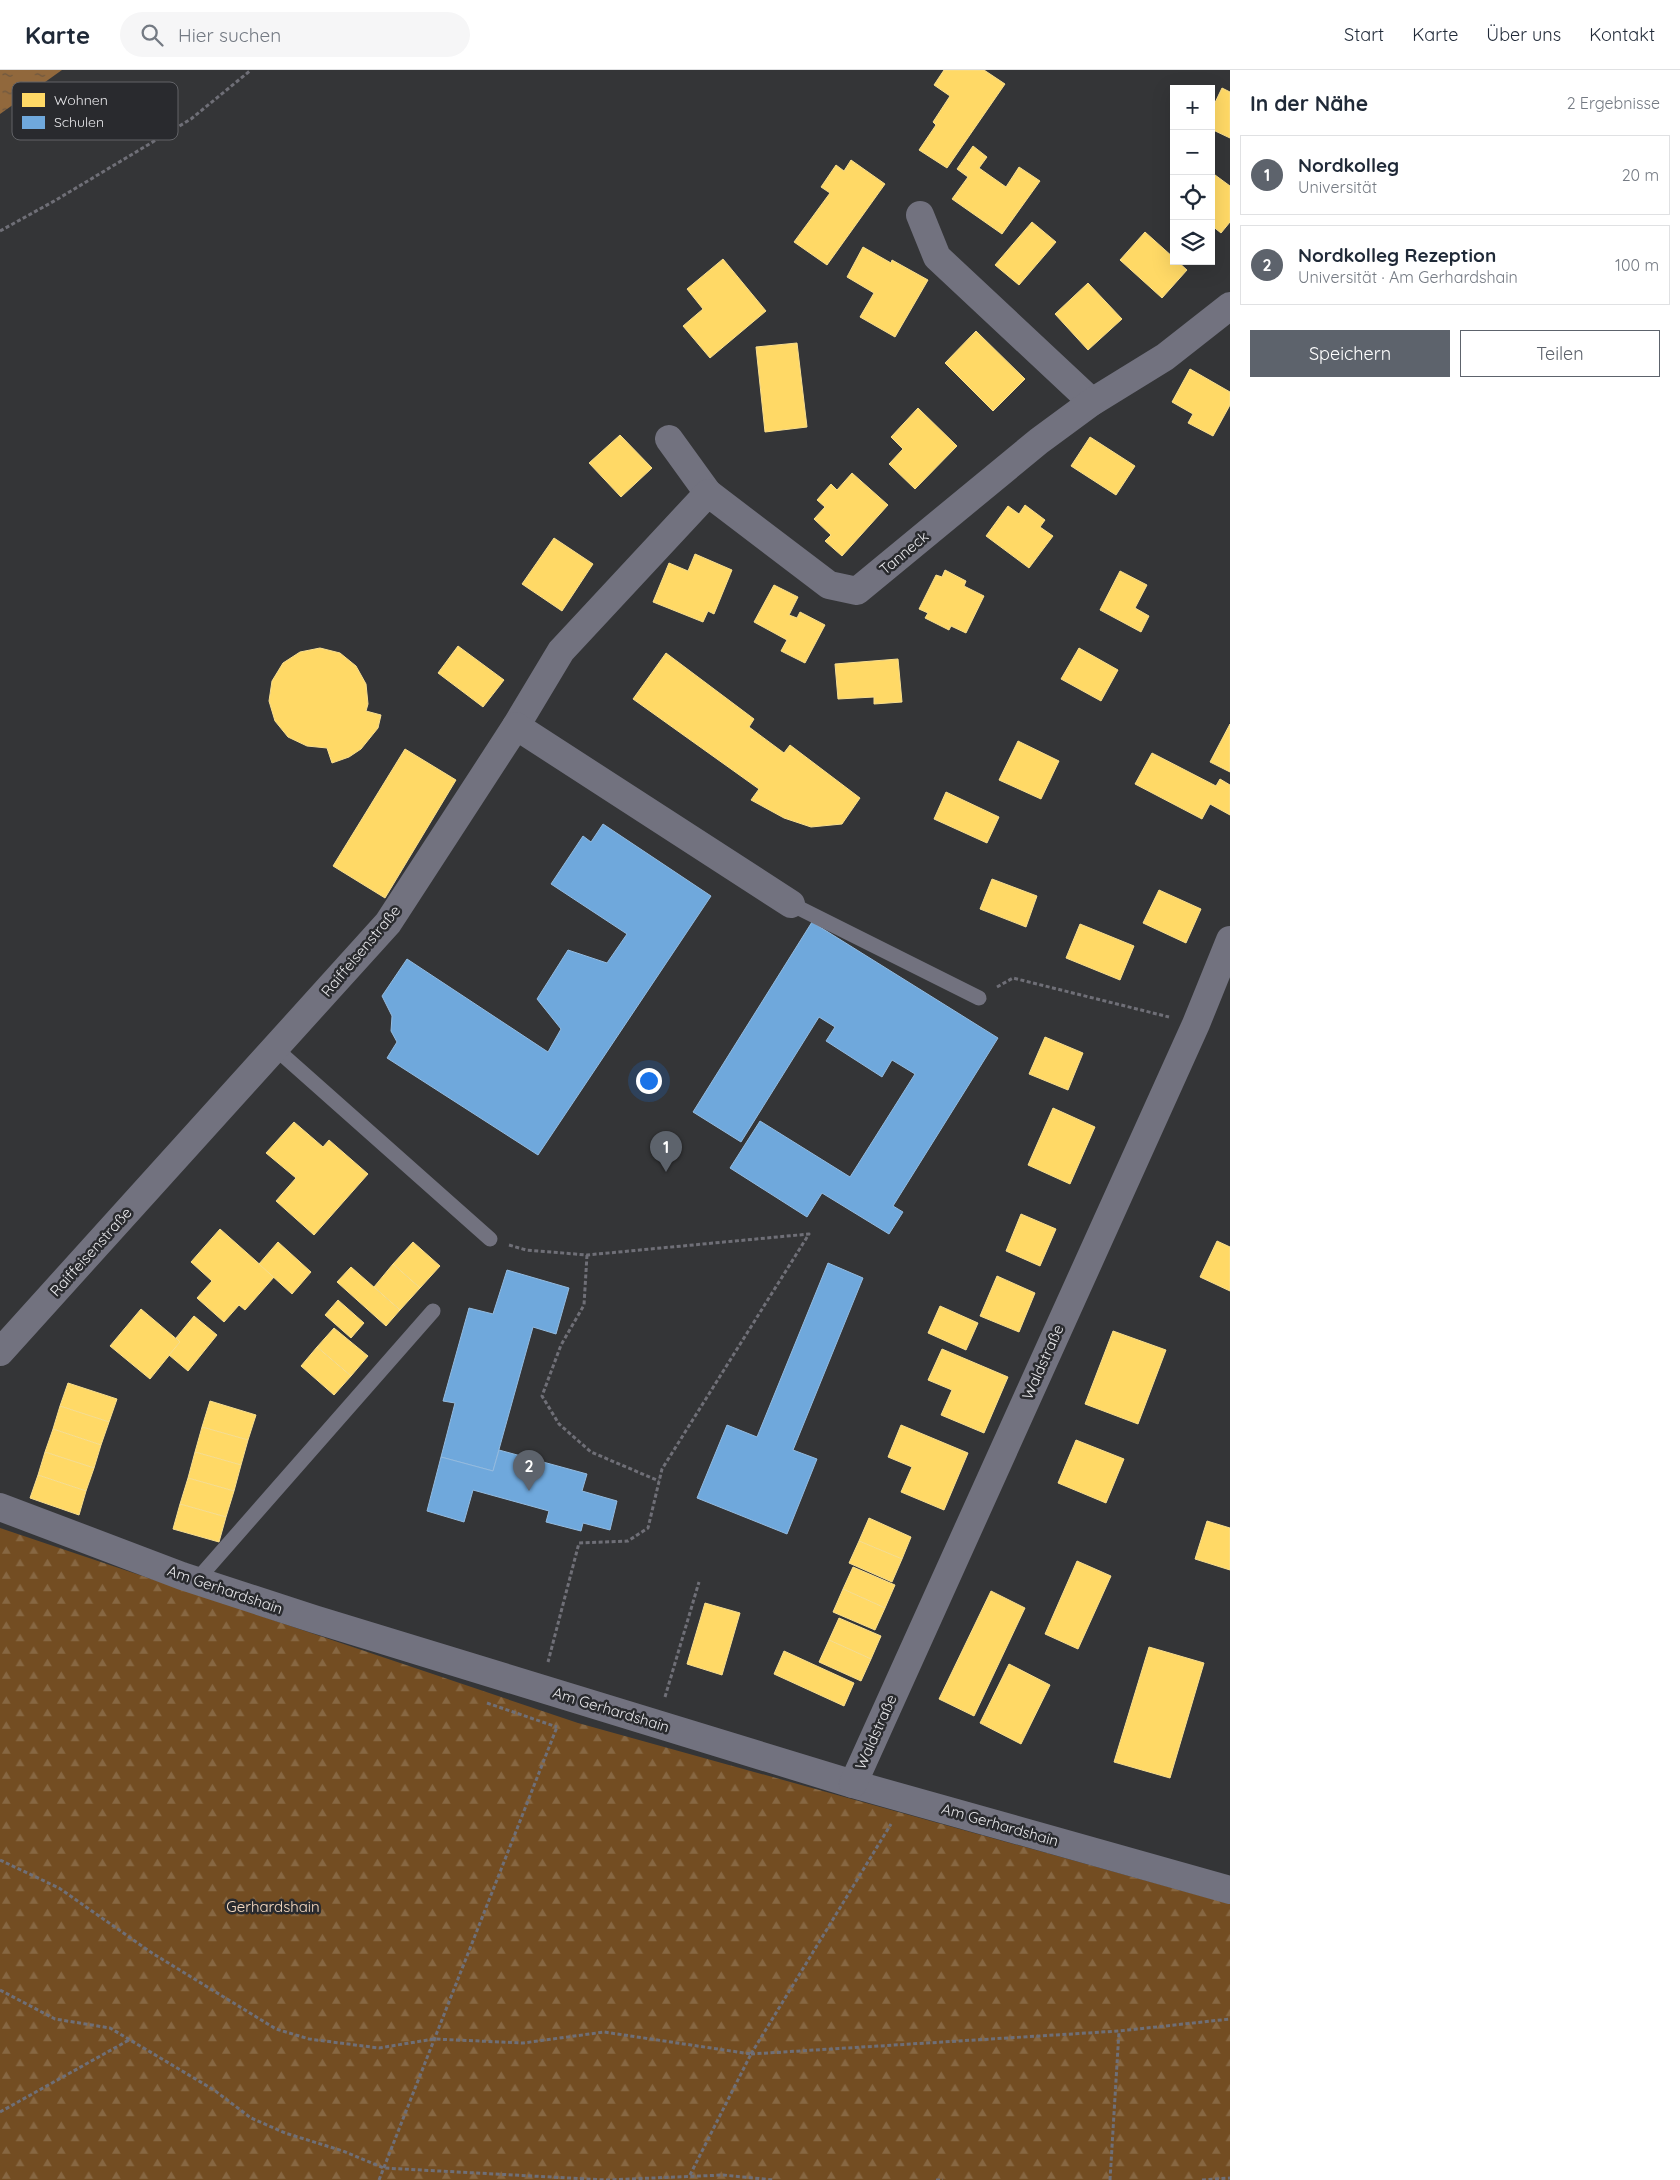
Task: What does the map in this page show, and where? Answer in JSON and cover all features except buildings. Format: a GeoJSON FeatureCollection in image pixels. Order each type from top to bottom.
{"type":"FeatureCollection","features":[{"type":"Feature","properties":{"kind":"street"},"geometry":{"type":"LineString","coordinates":[[920,215],[937,257],[1092,402]]}},
{"type":"Feature","properties":{"kind":"street","name":"Tanneck"},"geometry":{"type":"LineString","coordinates":[[669,439],[708,493],[830,585],[858,591],[1039,441],[1092,402],[1165,357],[1230,306]]}},
{"type":"Feature","properties":{"kind":"street"},"geometry":{"type":"LineString","coordinates":[[708,493],[561,651],[516,726],[791,904]]}},
{"type":"Feature","properties":{"kind":"street","name":"Raiffeisenstraße"},"geometry":{"type":"LineString","coordinates":[[0,1352],[388,924],[516,726]]}},
{"type":"Feature","properties":{"kind":"street","name":"Waldstraße"},"geometry":{"type":"LineString","coordinates":[[853,1784],[1196,1024],[1230,940]]}},
{"type":"Feature","properties":{"kind":"street","name":"Am Gerhardshain"},"geometry":{"type":"LineString","coordinates":[[0,1507],[196,1581],[540,1689],[853,1784],[1230,1890]]}},
{"type":"Feature","properties":{"kind":"lane"},"geometry":{"type":"LineString","coordinates":[[791,904],[979,998]]}},
{"type":"Feature","properties":{"kind":"lane"},"geometry":{"type":"LineString","coordinates":[[276,1049],[490,1239]]}},
{"type":"Feature","properties":{"kind":"lane"},"geometry":{"type":"LineString","coordinates":[[196,1581],[433,1311]]}},
{"type":"Feature","properties":{"kind":"path"},"geometry":{"type":"LineString","coordinates":[[178,127],[191,119],[251,70]]}},
{"type":"Feature","properties":{"kind":"path"},"geometry":{"type":"LineString","coordinates":[[0,231],[156,140]]}},
{"type":"Feature","properties":{"kind":"path"},"geometry":{"type":"LineString","coordinates":[[979,998],[1013,978],[1196,1024]]}},
{"type":"Feature","properties":{"kind":"path"},"geometry":{"type":"LineString","coordinates":[[490,1239],[526,1250],[587,1254],[809,1234],[662,1469],[648,1528],[628,1541],[579,1543],[540,1689]]}},
{"type":"Feature","properties":{"kind":"path"},"geometry":{"type":"LineString","coordinates":[[587,1254],[584,1305],[560,1345],[542,1396],[559,1424],[591,1452],[659,1481]]}},
{"type":"Feature","properties":{"kind":"path"},"geometry":{"type":"LineString","coordinates":[[663,1705],[699,1582]]}},
{"type":"Feature","properties":{"kind":"path"},"geometry":{"type":"LineString","coordinates":[[379,2180],[569,1698]]}},
{"type":"Feature","properties":{"kind":"path"},"geometry":{"type":"LineString","coordinates":[[689,2176],[751,2054],[907,1798]]}},
{"type":"Feature","properties":{"kind":"path"},"geometry":{"type":"LineString","coordinates":[[0,1860],[59,1888],[152,1953],[276,2028],[309,2039],[379,2048],[434,2039],[523,2043],[604,2032],[751,2054],[1119,2031],[1230,2019]]}},
{"type":"Feature","properties":{"kind":"path"},"geometry":{"type":"LineString","coordinates":[[0,1990],[55,2019],[110,2028],[214,2090],[251,2118],[286,2133],[343,2151],[384,2168],[606,2180],[723,2175],[774,2180]]}},
{"type":"Feature","properties":{"kind":"path"},"geometry":{"type":"LineString","coordinates":[[1110,2180],[1119,2031]]}},
{"type":"Feature","properties":{"kind":"path"},"geometry":{"type":"LineString","coordinates":[[0,2112],[129,2040]]}},
{"type":"Feature","properties":{"kind":"path"},"geometry":{"type":"LineString","coordinates":[[1202,2180],[1230,2178]]}},
{"type":"Feature","properties":{"kind":"path"},"geometry":{"type":"LineString","coordinates":[[936,2180],[943,2180]]}},
{"type":"Feature","properties":{"kind":"green space","name":"Gerhardshain"},"geometry":{"type":"Polygon","coordinates":[[[0,1528],[578,1723],[1230,1904],[1230,2180],[0,2180],[0,1528]]]}},
{"type":"Feature","properties":{"kind":"water"},"geometry":{"type":"Polygon","coordinates":[[[0,70],[62,70],[45,82],[12,82],[12,105],[0,114],[0,70]]]}},
{"type":"Feature","properties":{"kind":"place","name":"Nordkolleg"},"geometry":{"type":"Point","coordinates":[666,1172]}},
{"type":"Feature","properties":{"kind":"place","name":"Nordkolleg Rezeption"},"geometry":{"type":"Point","coordinates":[529,1491]}}]}
